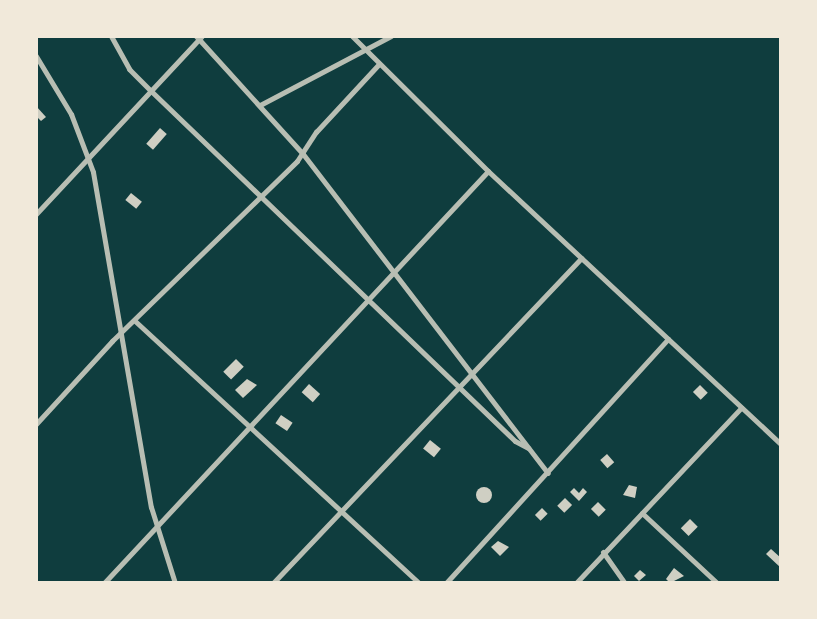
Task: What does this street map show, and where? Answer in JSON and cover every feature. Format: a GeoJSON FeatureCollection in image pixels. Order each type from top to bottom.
{"type":"FeatureCollection","features":[{"type":"Feature","properties":{"kind":"street"},"geometry":{"type":"LineString","coordinates":[[111,36],[129,69],[150,90],[458,386],[528,448]]}},
{"type":"Feature","properties":{"kind":"street"},"geometry":{"type":"LineString","coordinates":[[352,36],[488,171],[781,444]]}},
{"type":"Feature","properties":{"kind":"street"},"geometry":{"type":"LineString","coordinates":[[260,105],[391,36]]}},
{"type":"Feature","properties":{"kind":"street"},"geometry":{"type":"LineString","coordinates":[[36,214],[199,37],[303,154],[395,270],[548,473]]}},
{"type":"Feature","properties":{"kind":"street"},"geometry":{"type":"LineString","coordinates":[[36,56],[71,114],[88,158],[156,527],[175,583]]}},
{"type":"Feature","properties":{"kind":"street"},"geometry":{"type":"LineString","coordinates":[[36,424],[120,334],[135,322],[303,154],[316,132],[379,64]]}},
{"type":"Feature","properties":{"kind":"street"},"geometry":{"type":"LineString","coordinates":[[104,583],[248,426],[488,171]]}},
{"type":"Feature","properties":{"kind":"street"},"geometry":{"type":"LineString","coordinates":[[273,583],[581,258]]}},
{"type":"Feature","properties":{"kind":"street"},"geometry":{"type":"LineString","coordinates":[[135,322],[419,583]]}},
{"type":"Feature","properties":{"kind":"street"},"geometry":{"type":"LineString","coordinates":[[446,583],[668,339]]}},
{"type":"Feature","properties":{"kind":"street"},"geometry":{"type":"LineString","coordinates":[[576,583],[741,408]]}},
{"type":"Feature","properties":{"kind":"street"},"geometry":{"type":"LineString","coordinates":[[642,513],[717,583]]}},
{"type":"Feature","properties":{"kind":"street"},"geometry":{"type":"LineString","coordinates":[[604,552],[626,583]]}},
{"type":"Feature","properties":{"kind":"building"},"geometry":{"type":"Polygon","coordinates":[[[36,106],[46,117],[41,121],[36,116],[36,106]]]}},
{"type":"Feature","properties":{"kind":"building"},"geometry":{"type":"Polygon","coordinates":[[[160,128],[167,134],[153,150],[146,144],[160,128]]]}},
{"type":"Feature","properties":{"kind":"building"},"geometry":{"type":"Polygon","coordinates":[[[131,193],[142,202],[136,209],[125,200],[131,193]]]}},
{"type":"Feature","properties":{"kind":"building"},"geometry":{"type":"Polygon","coordinates":[[[236,359],[244,367],[231,380],[223,372],[236,359]]]}},
{"type":"Feature","properties":{"kind":"building"},"geometry":{"type":"Polygon","coordinates":[[[247,379],[257,385],[243,398],[235,390],[247,379]]]}},
{"type":"Feature","properties":{"kind":"building"},"geometry":{"type":"Polygon","coordinates":[[[309,384],[320,394],[313,402],[302,392],[309,384]]]}},
{"type":"Feature","properties":{"kind":"building"},"geometry":{"type":"Polygon","coordinates":[[[700,385],[708,393],[701,400],[693,392],[700,385]]]}},
{"type":"Feature","properties":{"kind":"building"},"geometry":{"type":"Polygon","coordinates":[[[281,415],[293,423],[287,431],[275,423],[281,415]]]}},
{"type":"Feature","properties":{"kind":"building"},"geometry":{"type":"Polygon","coordinates":[[[430,440],[441,449],[434,457],[423,449],[430,440]]]}},
{"type":"Feature","properties":{"kind":"building"},"geometry":{"type":"Polygon","coordinates":[[[607,454],[614,462],[607,468],[600,460],[607,454]]]}},
{"type":"Feature","properties":{"kind":"building"},"geometry":{"type":"Polygon","coordinates":[[[629,485],[637,487],[635,498],[623,495],[629,485]]]}},
{"type":"Feature","properties":{"kind":"building"},"geometry":{"type":"Polygon","coordinates":[[[484,487],[492,495],[484,503],[476,495],[484,487]]]}},
{"type":"Feature","properties":{"kind":"building"},"geometry":{"type":"Polygon","coordinates":[[[574,488],[579,493],[583,488],[587,492],[579,501],[570,492],[574,488]]]}},
{"type":"Feature","properties":{"kind":"building"},"geometry":{"type":"Polygon","coordinates":[[[565,498],[572,505],[564,513],[557,506],[565,498]]]}},
{"type":"Feature","properties":{"kind":"building"},"geometry":{"type":"Polygon","coordinates":[[[598,502],[606,510],[599,517],[591,509],[598,502]]]}},
{"type":"Feature","properties":{"kind":"building"},"geometry":{"type":"Polygon","coordinates":[[[542,508],[548,514],[541,521],[535,515],[542,508]]]}},
{"type":"Feature","properties":{"kind":"building"},"geometry":{"type":"Polygon","coordinates":[[[690,519],[698,527],[689,536],[681,528],[690,519]]]}},
{"type":"Feature","properties":{"kind":"building"},"geometry":{"type":"Polygon","coordinates":[[[498,541],[509,547],[500,556],[491,547],[498,541]]]}},
{"type":"Feature","properties":{"kind":"building"},"geometry":{"type":"Polygon","coordinates":[[[771,549],[781,558],[781,568],[766,554],[771,549]]]}},
{"type":"Feature","properties":{"kind":"building"},"geometry":{"type":"Polygon","coordinates":[[[674,568],[684,576],[670,583],[666,579],[674,568]]]}},
{"type":"Feature","properties":{"kind":"building"},"geometry":{"type":"Polygon","coordinates":[[[640,570],[646,575],[639,581],[634,576],[640,570]]]}}]}
